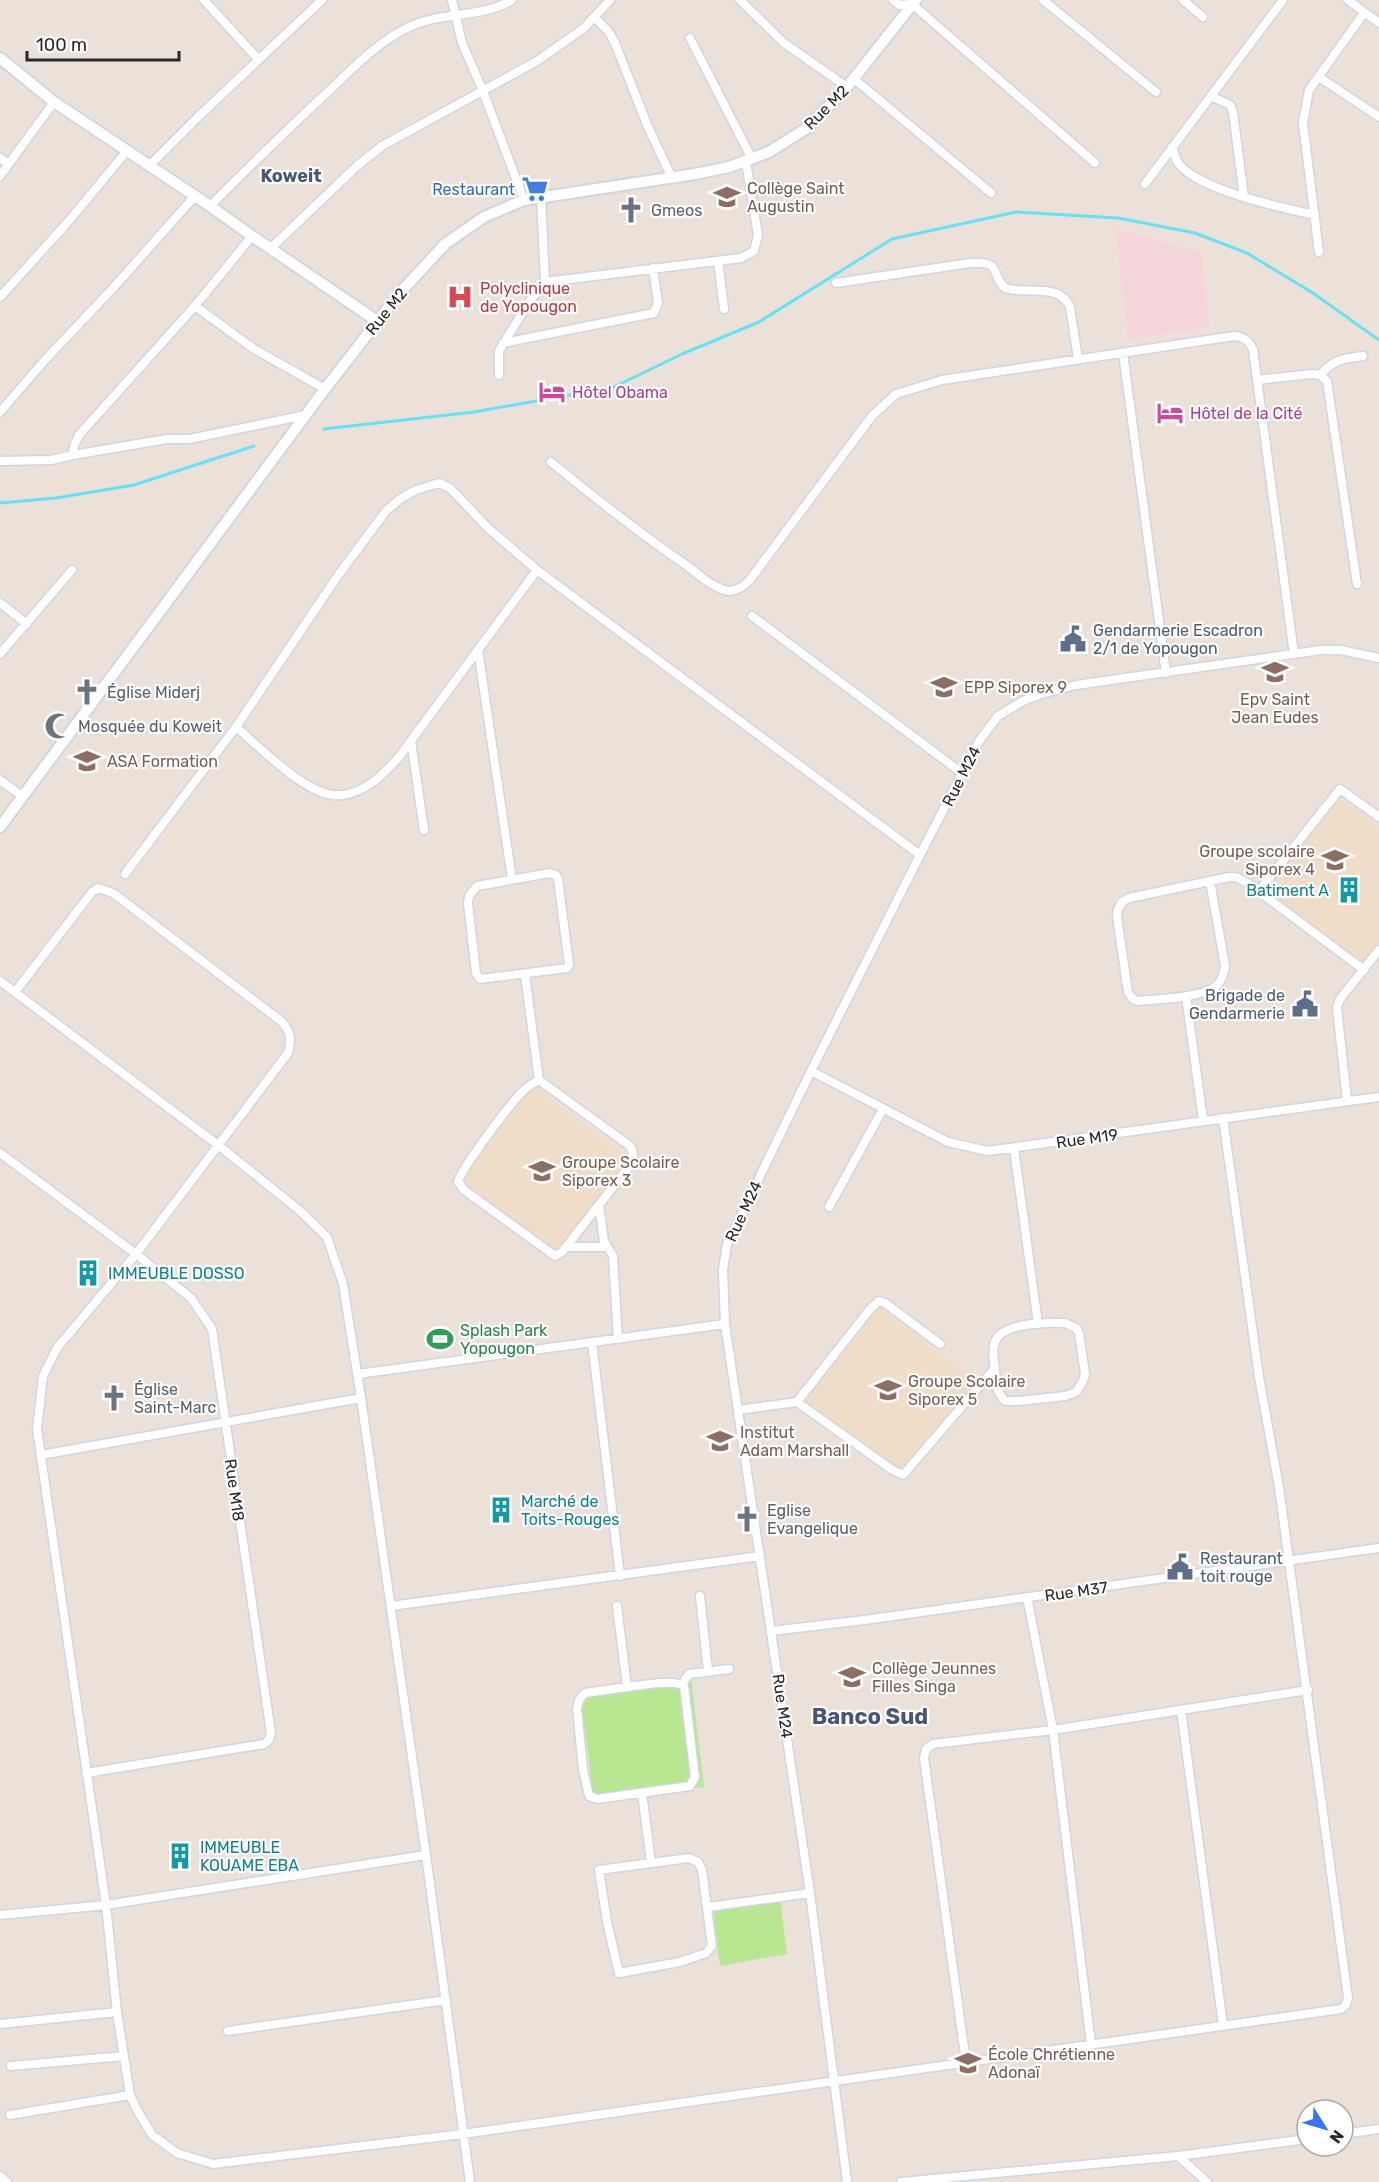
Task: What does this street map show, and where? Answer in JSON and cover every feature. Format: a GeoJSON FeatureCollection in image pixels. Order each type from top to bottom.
{"type":"FeatureCollection","features":[{"type":"Feature","properties":{"kind":"street"},"geometry":{"type":"LineString","coordinates":[[204,0],[258,59]]}},
{"type":"Feature","properties":{"kind":"street"},"geometry":{"type":"LineString","coordinates":[[149,166],[322,0]]}},
{"type":"Feature","properties":{"kind":"street"},"geometry":{"type":"LineString","coordinates":[[452,0],[462,43],[525,200]]}},
{"type":"Feature","properties":{"kind":"street"},"geometry":{"type":"LineString","coordinates":[[210,206],[298,120],[385,41],[424,21],[493,9],[512,0]]}},
{"type":"Feature","properties":{"kind":"street"},"geometry":{"type":"LineString","coordinates":[[271,248],[358,165],[382,146],[537,61],[584,28],[610,0]]}},
{"type":"Feature","properties":{"kind":"street"},"geometry":{"type":"LineString","coordinates":[[740,0],[784,43],[850,83],[991,193]]}},
{"type":"Feature","properties":{"kind":"street"},"geometry":{"type":"LineString","coordinates":[[893,0],[899,5],[914,2],[1095,163]]}},
{"type":"Feature","properties":{"kind":"street"},"geometry":{"type":"LineString","coordinates":[[1043,0],[1156,92]]}},
{"type":"Feature","properties":{"kind":"street"},"geometry":{"type":"LineString","coordinates":[[1182,0],[1203,17]]}},
{"type":"Feature","properties":{"kind":"street"},"geometry":{"type":"LineString","coordinates":[[1145,184],[1282,0]]}},
{"type":"Feature","properties":{"kind":"street"},"geometry":{"type":"LineString","coordinates":[[1348,0],[1379,23]]}},
{"type":"Feature","properties":{"kind":"street","name":"Rue M2"},"geometry":{"type":"LineString","coordinates":[[0,826],[325,389],[377,321],[445,244],[484,217],[525,200],[718,170],[749,161],[769,152],[807,128],[850,83],[914,2]]}},
{"type":"Feature","properties":{"kind":"street"},"geometry":{"type":"LineString","coordinates":[[1319,252],[1303,123],[1310,90],[1364,13]]}},
{"type":"Feature","properties":{"kind":"street"},"geometry":{"type":"LineString","coordinates":[[594,17],[609,32],[615,43],[648,127],[672,178]]}},
{"type":"Feature","properties":{"kind":"street"},"geometry":{"type":"LineString","coordinates":[[545,282],[718,261],[748,255],[754,251],[758,242],[749,161],[690,38]]}},
{"type":"Feature","properties":{"kind":"street"},"geometry":{"type":"LineString","coordinates":[[0,58],[54,102],[377,321]]}},
{"type":"Feature","properties":{"kind":"street"},"geometry":{"type":"LineString","coordinates":[[1319,77],[1379,117]]}},
{"type":"Feature","properties":{"kind":"street"},"geometry":{"type":"LineString","coordinates":[[1211,96],[1230,105],[1233,112],[1244,197]]}},
{"type":"Feature","properties":{"kind":"street"},"geometry":{"type":"LineString","coordinates":[[0,176],[54,102]]}},
{"type":"Feature","properties":{"kind":"street"},"geometry":{"type":"LineString","coordinates":[[1172,147],[1177,161],[1196,178],[1271,206],[1315,215]]}},
{"type":"Feature","properties":{"kind":"street"},"geometry":{"type":"LineString","coordinates":[[0,297],[68,222],[126,152]]}},
{"type":"Feature","properties":{"kind":"street"},"geometry":{"type":"LineString","coordinates":[[0,158],[8,164]]}},
{"type":"Feature","properties":{"kind":"street"},"geometry":{"type":"LineString","coordinates":[[0,412],[195,196]]}},
{"type":"Feature","properties":{"kind":"street"},"geometry":{"type":"LineString","coordinates":[[499,375],[498,358],[502,343],[545,282],[541,196]]}},
{"type":"Feature","properties":{"kind":"street"},"geometry":{"type":"LineString","coordinates":[[73,455],[74,446],[80,435],[195,306],[252,236]]}},
{"type":"Feature","properties":{"kind":"street"},"geometry":{"type":"LineString","coordinates":[[718,261],[723,309]]}},
{"type":"Feature","properties":{"kind":"street"},"geometry":{"type":"LineString","coordinates":[[836,283],[970,263],[988,264],[994,267],[1005,288],[1055,292],[1068,301],[1078,360]]}},
{"type":"Feature","properties":{"kind":"street"},"geometry":{"type":"LineString","coordinates":[[502,343],[654,313],[657,303],[653,268]]}},
{"type":"Feature","properties":{"kind":"street"},"geometry":{"type":"LineString","coordinates":[[195,306],[254,349],[325,389]]}},
{"type":"Feature","properties":{"kind":"street"},"geometry":{"type":"LineString","coordinates":[[551,462],[645,537],[722,589],[732,591],[741,588],[749,581],[872,416],[896,394],[942,380],[1234,336],[1242,337],[1253,349],[1294,654]]}},
{"type":"Feature","properties":{"kind":"street"},"geometry":{"type":"LineString","coordinates":[[1123,353],[1167,673]]}},
{"type":"Feature","properties":{"kind":"street"},"geometry":{"type":"LineString","coordinates":[[1320,375],[1332,362],[1343,358],[1363,356]]}},
{"type":"Feature","properties":{"kind":"street"},"geometry":{"type":"LineString","coordinates":[[1257,380],[1312,374],[1320,375],[1327,381],[1357,584]]}},
{"type":"Feature","properties":{"kind":"street"},"geometry":{"type":"LineString","coordinates":[[0,460],[51,460],[167,439],[189,439],[306,415]]}},
{"type":"Feature","properties":{"kind":"street"},"geometry":{"type":"LineString","coordinates":[[125,874],[236,727],[339,574],[386,512],[416,490],[439,483],[450,488],[488,528],[537,570],[920,855]]}},
{"type":"Feature","properties":{"kind":"street"},"geometry":{"type":"LineString","coordinates":[[0,654],[72,570]]}},
{"type":"Feature","properties":{"kind":"street"},"geometry":{"type":"LineString","coordinates":[[236,727],[314,789],[340,796],[370,785],[386,772],[411,741],[537,570]]}},
{"type":"Feature","properties":{"kind":"street"},"geometry":{"type":"LineString","coordinates":[[0,603],[27,624]]}},
{"type":"Feature","properties":{"kind":"street"},"geometry":{"type":"LineString","coordinates":[[752,616],[962,773]]}},
{"type":"Feature","properties":{"kind":"street"},"geometry":{"type":"LineString","coordinates":[[478,650],[512,879]]}},
{"type":"Feature","properties":{"kind":"street","name":"Rue M24"},"geometry":{"type":"LineString","coordinates":[[847,2182],[810,1893],[725,1324],[723,1270],[727,1244],[811,1071],[962,773],[988,728],[998,716],[1023,701],[1076,685],[1294,654],[1341,650],[1379,658]]}},
{"type":"Feature","properties":{"kind":"street"},"geometry":{"type":"LineString","coordinates":[[411,741],[424,830]]}},
{"type":"Feature","properties":{"kind":"street"},"geometry":{"type":"LineString","coordinates":[[0,780],[22,796]]}},
{"type":"Feature","properties":{"kind":"street"},"geometry":{"type":"LineString","coordinates":[[1259,891],[1340,789],[1379,817]]}},
{"type":"Feature","properties":{"kind":"street"},"geometry":{"type":"LineString","coordinates":[[550,873],[556,875],[569,966],[525,975],[480,979],[476,973],[469,896],[477,886],[512,879],[550,873]]}},
{"type":"Feature","properties":{"kind":"street"},"geometry":{"type":"LineString","coordinates":[[1210,881],[1224,972],[1218,985],[1209,991],[1186,996],[1138,1001],[1130,997],[1118,909],[1122,902],[1129,898],[1210,881],[1236,877],[1259,891],[1364,970]]}},
{"type":"Feature","properties":{"kind":"street"},"geometry":{"type":"LineString","coordinates":[[15,992],[92,892],[98,888],[112,893],[281,1021],[288,1029],[291,1039],[288,1053],[136,1254],[57,1348],[43,1376],[37,1429],[106,1905],[117,2012],[130,2095],[152,2135],[177,2153],[213,2164],[464,2134],[1341,2009],[1346,2005],[1348,1998],[1308,1690],[1279,1487],[1259,1377],[1223,1118]]}},
{"type":"Feature","properties":{"kind":"street"},"geometry":{"type":"LineString","coordinates":[[1347,1101],[1337,1007],[1340,999],[1379,950]]}},
{"type":"Feature","properties":{"kind":"street"},"geometry":{"type":"LineString","coordinates":[[525,975],[539,1080],[630,1146],[633,1151],[631,1164],[559,1255],[552,1254],[464,1190],[458,1182],[470,1162],[522,1092],[539,1080]]}},
{"type":"Feature","properties":{"kind":"street"},"geometry":{"type":"LineString","coordinates":[[0,981],[218,1145],[299,1210],[327,1236],[343,1284],[358,1374],[392,1606],[470,2182]]}},
{"type":"Feature","properties":{"kind":"street"},"geometry":{"type":"LineString","coordinates":[[1186,996],[1203,1120]]}},
{"type":"Feature","properties":{"kind":"street","name":"Rue M19"},"geometry":{"type":"LineString","coordinates":[[811,1071],[948,1142],[988,1151],[1379,1097]]}},
{"type":"Feature","properties":{"kind":"street"},"geometry":{"type":"LineString","coordinates":[[829,1207],[883,1109]]}},
{"type":"Feature","properties":{"kind":"street"},"geometry":{"type":"LineString","coordinates":[[1014,1149],[1038,1324]]}},
{"type":"Feature","properties":{"kind":"street","name":"Rue M18"},"geometry":{"type":"LineString","coordinates":[[0,1153],[191,1298],[212,1329],[271,1733],[269,1740],[264,1744],[86,1773]]}},
{"type":"Feature","properties":{"kind":"street"},"geometry":{"type":"LineString","coordinates":[[599,1205],[604,1241],[613,1256],[618,1338]]}},
{"type":"Feature","properties":{"kind":"street"},"geometry":{"type":"LineString","coordinates":[[566,1247],[607,1247]]}},
{"type":"Feature","properties":{"kind":"street"},"geometry":{"type":"LineString","coordinates":[[797,1402],[870,1309],[879,1301],[885,1303],[940,1344]]}},
{"type":"Feature","properties":{"kind":"street"},"geometry":{"type":"LineString","coordinates":[[358,1374],[725,1324]]}},
{"type":"Feature","properties":{"kind":"street"},"geometry":{"type":"LineString","coordinates":[[1038,1324],[1070,1324],[1079,1333],[1085,1374],[1076,1392],[1065,1396],[1005,1401],[1000,1397],[996,1388],[995,1368],[993,1347],[996,1339],[1010,1329],[1038,1324]]}},
{"type":"Feature","properties":{"kind":"street"},"geometry":{"type":"LineString","coordinates":[[592,1342],[620,1576]]}},
{"type":"Feature","properties":{"kind":"street"},"geometry":{"type":"LineString","coordinates":[[738,1410],[797,1402],[903,1475],[995,1368]]}},
{"type":"Feature","properties":{"kind":"street"},"geometry":{"type":"LineString","coordinates":[[41,1455],[361,1398]]}},
{"type":"Feature","properties":{"kind":"street","name":"Rue M37"},"geometry":{"type":"LineString","coordinates":[[772,1631],[1027,1598],[1379,1548]]}},
{"type":"Feature","properties":{"kind":"street"},"geometry":{"type":"LineString","coordinates":[[392,1606],[760,1556]]}},
{"type":"Feature","properties":{"kind":"street"},"geometry":{"type":"LineString","coordinates":[[700,1596],[708,1671]]}},
{"type":"Feature","properties":{"kind":"street"},"geometry":{"type":"LineString","coordinates":[[1027,1598],[1053,1730],[1091,2044]]}},
{"type":"Feature","properties":{"kind":"street"},"geometry":{"type":"LineString","coordinates":[[617,1606],[627,1687]]}},
{"type":"Feature","properties":{"kind":"street"},"geometry":{"type":"LineString","coordinates":[[682,1684],[687,1675],[729,1669]]}},
{"type":"Feature","properties":{"kind":"street"},"geometry":{"type":"LineString","coordinates":[[682,1684],[695,1777],[693,1783],[690,1786],[591,1798],[583,1769],[577,1709],[579,1700],[585,1693],[627,1687],[682,1684]]}},
{"type":"Feature","properties":{"kind":"street"},"geometry":{"type":"LineString","coordinates":[[966,2062],[924,1758],[926,1749],[933,1744],[1053,1730],[1308,1690]]}},
{"type":"Feature","properties":{"kind":"street"},"geometry":{"type":"LineString","coordinates":[[1181,1710],[1223,2025]]}},
{"type":"Feature","properties":{"kind":"street"},"geometry":{"type":"LineString","coordinates":[[642,1792],[651,1862]]}},
{"type":"Feature","properties":{"kind":"street"},"geometry":{"type":"LineString","coordinates":[[0,1915],[106,1905],[426,1855]]}},
{"type":"Feature","properties":{"kind":"street"},"geometry":{"type":"LineString","coordinates":[[689,1858],[698,1862],[702,1870],[712,1946],[706,1953],[680,1962],[619,1973],[598,1872],[600,1869],[651,1862],[689,1858]]}},
{"type":"Feature","properties":{"kind":"street"},"geometry":{"type":"LineString","coordinates":[[708,1907],[810,1893]]}},
{"type":"Feature","properties":{"kind":"street"},"geometry":{"type":"LineString","coordinates":[[228,2031],[446,2000]]}},
{"type":"Feature","properties":{"kind":"street"},"geometry":{"type":"LineString","coordinates":[[0,2024],[117,2012]]}},
{"type":"Feature","properties":{"kind":"street"},"geometry":{"type":"LineString","coordinates":[[11,2066],[124,2055]]}},
{"type":"Feature","properties":{"kind":"street"},"geometry":{"type":"LineString","coordinates":[[10,2115],[130,2095]]}},
{"type":"Feature","properties":{"kind":"street"},"geometry":{"type":"LineString","coordinates":[[1355,2132],[1379,2129]]}},
{"type":"Feature","properties":{"kind":"street"},"geometry":{"type":"LineString","coordinates":[[901,2182],[1178,2156],[1295,2141]]}},
{"type":"Feature","properties":{"kind":"street"},"geometry":{"type":"LineString","coordinates":[[1178,2156],[1207,2182]]}},
{"type":"Feature","properties":{"kind":"street"},"geometry":{"type":"LineString","coordinates":[[0,2176],[7,2182]]}},
{"type":"Feature","properties":{"kind":"shaded area"},"geometry":{"type":"Polygon","coordinates":[[[1116,229],[1201,252],[1209,328],[1128,339],[1116,229]]]}},
{"type":"Feature","properties":{"kind":"shaded area","name":"Groupe scolaire Siporex 4"},"geometry":{"type":"Polygon","coordinates":[[[1339,798],[1379,826],[1379,943],[1361,965],[1264,894],[1339,798]]]}},
{"type":"Feature","properties":{"kind":"shaded area","name":"Groupe Scolaire Siporex 3"},"geometry":{"type":"Polygon","coordinates":[[[537,1089],[619,1150],[626,1161],[555,1254],[462,1185],[462,1177],[522,1095],[528,1090],[537,1089]]]}},
{"type":"Feature","properties":{"kind":"shaded area","name":"Groupe Scolaire Siporex 5"},"geometry":{"type":"Polygon","coordinates":[[[877,1305],[974,1380],[902,1474],[802,1401],[877,1305]]]}},
{"type":"Feature","properties":{"kind":"green space"},"geometry":{"type":"Polygon","coordinates":[[[691,1678],[704,1787],[594,1801],[580,1691],[691,1678]]]}},
{"type":"Feature","properties":{"kind":"green space"},"geometry":{"type":"Polygon","coordinates":[[[780,1898],[787,1954],[720,1966],[713,1909],[780,1898]]]}},
{"type":"Feature","properties":{"kind":"waterway"},"geometry":{"type":"LineString","coordinates":[[324,429],[474,412],[614,387],[682,354],[759,322],[892,239],[1016,212],[1118,218],[1195,233],[1247,253],[1313,293],[1379,340]]}},
{"type":"Feature","properties":{"kind":"waterway"},"geometry":{"type":"LineString","coordinates":[[0,503],[56,498],[134,485],[254,446]]}},
{"type":"Feature","properties":{"kind":"place","name":"Restaurant"},"geometry":{"type":"Point","coordinates":[535,189]}},
{"type":"Feature","properties":{"kind":"place","name":"Collège Saint Augustin"},"geometry":{"type":"Point","coordinates":[727,197]}},
{"type":"Feature","properties":{"kind":"place","name":"Gmeos"},"geometry":{"type":"Point","coordinates":[631,210]}},
{"type":"Feature","properties":{"kind":"place","name":"Polyclinique de Yopougon"},"geometry":{"type":"Point","coordinates":[460,297]}},
{"type":"Feature","properties":{"kind":"place","name":"Hôtel Obama"},"geometry":{"type":"Point","coordinates":[552,392]}},
{"type":"Feature","properties":{"kind":"place","name":"Hôtel de la Cité"},"geometry":{"type":"Point","coordinates":[1170,413]}},
{"type":"Feature","properties":{"kind":"place","name":"Gendarmerie Escadron 2/1 de Yopougon"},"geometry":{"type":"Point","coordinates":[1073,639]}},
{"type":"Feature","properties":{"kind":"place","name":"Epv Saint Jean Eudes"},"geometry":{"type":"Point","coordinates":[1275,672]}},
{"type":"Feature","properties":{"kind":"place","name":"EPP Siporex 9"},"geometry":{"type":"Point","coordinates":[944,687]}},
{"type":"Feature","properties":{"kind":"place","name":"Église Miderj"},"geometry":{"type":"Point","coordinates":[87,692]}},
{"type":"Feature","properties":{"kind":"place","name":"Mosquée du Koweit"},"geometry":{"type":"Point","coordinates":[58,726]}},
{"type":"Feature","properties":{"kind":"place","name":"ASA Formation"},"geometry":{"type":"Point","coordinates":[87,761]}},
{"type":"Feature","properties":{"kind":"place","name":"Groupe scolaire Siporex 4"},"geometry":{"type":"Point","coordinates":[1335,860]}},
{"type":"Feature","properties":{"kind":"place","name":"Batiment A"},"geometry":{"type":"Point","coordinates":[1349,890]}},
{"type":"Feature","properties":{"kind":"place","name":"Brigade de Gendarmerie"},"geometry":{"type":"Point","coordinates":[1305,1004]}},
{"type":"Feature","properties":{"kind":"place","name":"Groupe Scolaire Siporex 3"},"geometry":{"type":"Point","coordinates":[542,1171]}},
{"type":"Feature","properties":{"kind":"place","name":"IMMEUBLE DOSSO"},"geometry":{"type":"Point","coordinates":[88,1273]}},
{"type":"Feature","properties":{"kind":"place","name":"Splash Park Yopougon"},"geometry":{"type":"Point","coordinates":[440,1339]}},
{"type":"Feature","properties":{"kind":"place","name":"Groupe Scolaire Siporex 5"},"geometry":{"type":"Point","coordinates":[888,1390]}},
{"type":"Feature","properties":{"kind":"place","name":"Église Saint-Marc"},"geometry":{"type":"Point","coordinates":[114,1398]}},
{"type":"Feature","properties":{"kind":"place","name":"Institut Adam Marshall"},"geometry":{"type":"Point","coordinates":[720,1441]}},
{"type":"Feature","properties":{"kind":"place","name":"Marché de Toits-Rouges"},"geometry":{"type":"Point","coordinates":[501,1510]}},
{"type":"Feature","properties":{"kind":"place","name":"Eglise Evangelique"},"geometry":{"type":"Point","coordinates":[747,1519]}},
{"type":"Feature","properties":{"kind":"place","name":"Restaurant toit rouge"},"geometry":{"type":"Point","coordinates":[1180,1567]}},
{"type":"Feature","properties":{"kind":"place","name":"Collège Jeunnes Filles Singa"},"geometry":{"type":"Point","coordinates":[852,1677]}},
{"type":"Feature","properties":{"kind":"place","name":"IMMEUBLE KOUAME EBA"},"geometry":{"type":"Point","coordinates":[180,1856]}},
{"type":"Feature","properties":{"kind":"place","name":"École Chrétienne Adonaï"},"geometry":{"type":"Point","coordinates":[968,2063]}},
{"type":"Feature","properties":{"kind":"district","name":"Koweit"},"geometry":{"type":"Point","coordinates":[291,176]}},
{"type":"Feature","properties":{"kind":"district","name":"Banco Sud"},"geometry":{"type":"Point","coordinates":[870,1716]}}]}
